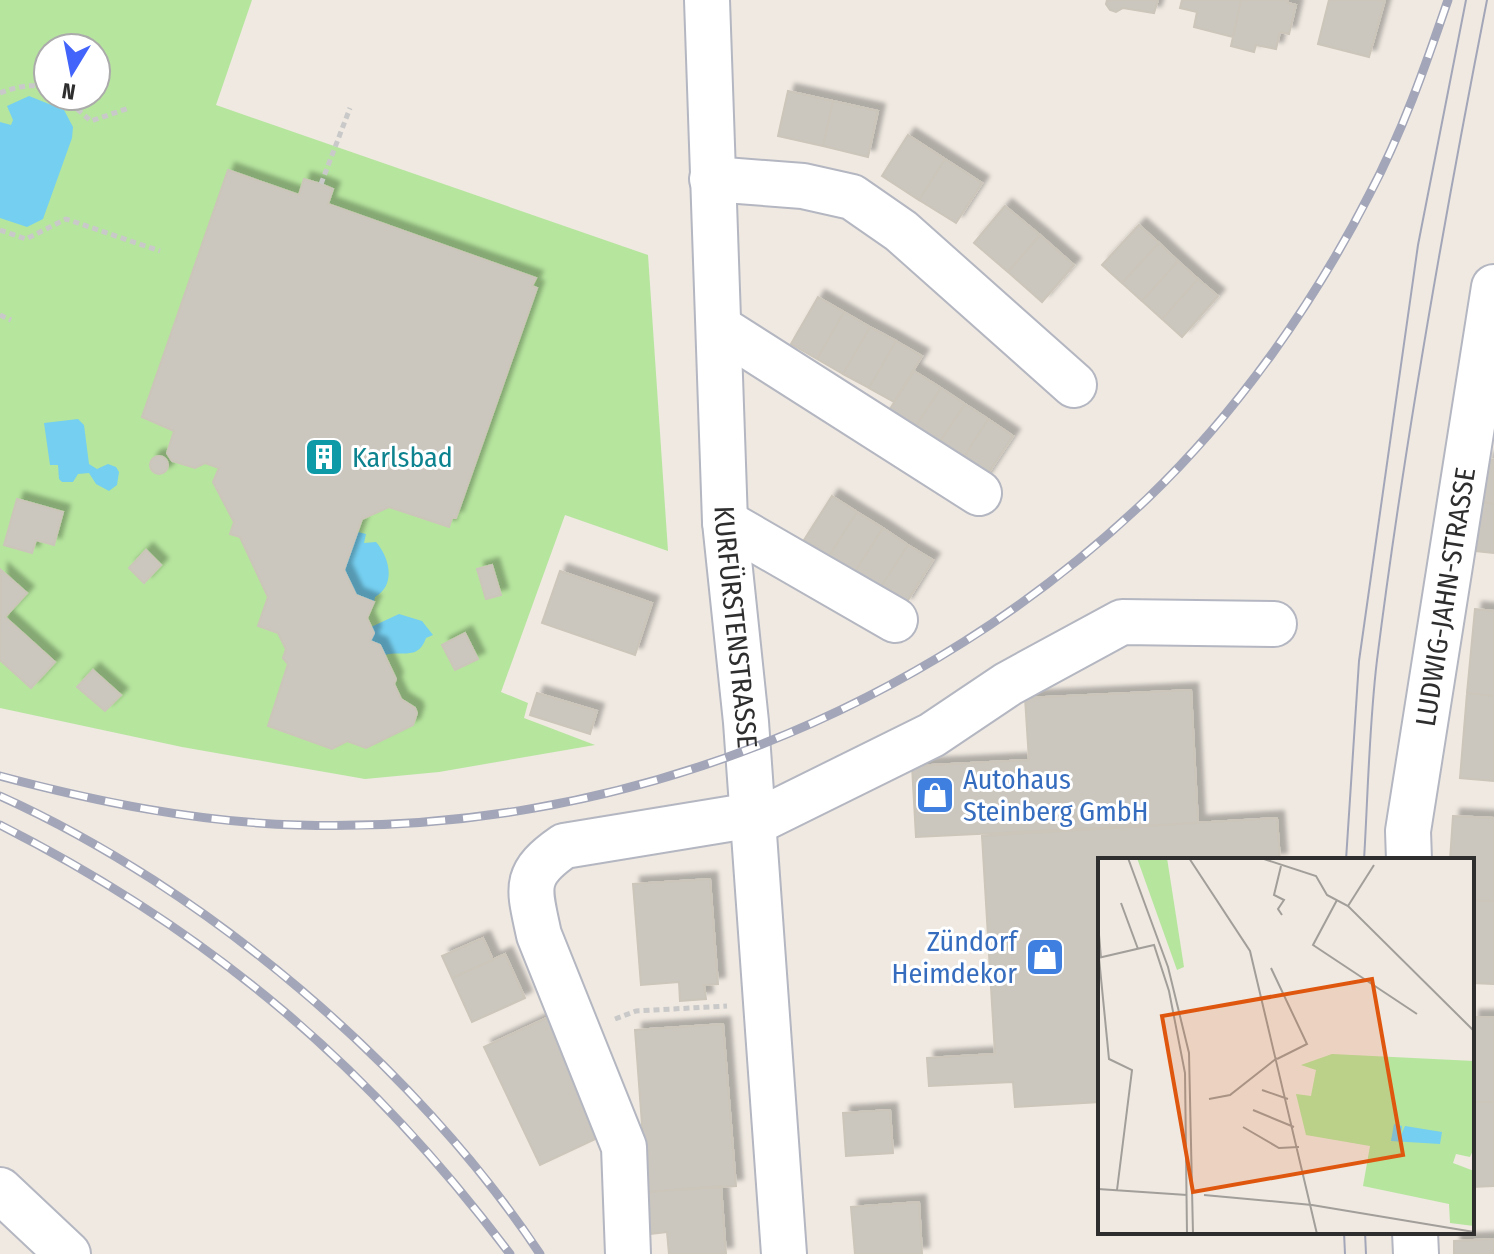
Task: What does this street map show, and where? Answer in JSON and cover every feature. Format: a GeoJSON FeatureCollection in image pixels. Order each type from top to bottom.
{"type":"FeatureCollection","features":[{"type":"Feature","properties":{"kind":"street","name":"KURFÜRSTENSTRASSE"},"geometry":{"type":"LineString","coordinates":[[707,0],[725,522],[746,722],[784,1254]]}},
{"type":"Feature","properties":{"kind":"street"},"geometry":{"type":"LineString","coordinates":[[712,179],[803,186],[852,197],[901,231],[1074,385]]}},
{"type":"Feature","properties":{"kind":"street","name":"LUDWIG-JAHN-STRASSE"},"geometry":{"type":"LineString","coordinates":[[1409,858],[1408,831],[1494,287]]}},
{"type":"Feature","properties":{"kind":"street"},"geometry":{"type":"LineString","coordinates":[[720,328],[979,493]]}},
{"type":"Feature","properties":{"kind":"street"},"geometry":{"type":"LineString","coordinates":[[725,522],[895,620]]}},
{"type":"Feature","properties":{"kind":"street"},"geometry":{"type":"LineString","coordinates":[[628,1254],[624,1147],[539,935],[532,879],[540,862],[564,846],[753,819],[932,735],[1008,684],[1122,622],[1274,624]]}},
{"type":"Feature","properties":{"kind":"street"},"geometry":{"type":"LineString","coordinates":[[0,1190],[68,1254]]}},
{"type":"Feature","properties":{"kind":"street"},"geometry":{"type":"LineString","coordinates":[[1415,1234],[1416,1254]]}},
{"type":"Feature","properties":{"kind":"path"},"geometry":{"type":"LineString","coordinates":[[0,93],[32,85]]}},
{"type":"Feature","properties":{"kind":"path"},"geometry":{"type":"LineString","coordinates":[[81,112],[91,121],[129,108]]}},
{"type":"Feature","properties":{"kind":"path"},"geometry":{"type":"LineString","coordinates":[[321,184],[350,108]]}},
{"type":"Feature","properties":{"kind":"path"},"geometry":{"type":"LineString","coordinates":[[0,230],[26,239],[66,219],[160,251]]}},
{"type":"Feature","properties":{"kind":"path"},"geometry":{"type":"LineString","coordinates":[[0,315],[11,320]]}},
{"type":"Feature","properties":{"kind":"path"},"geometry":{"type":"LineString","coordinates":[[636,1011],[679,1007]]}},
{"type":"Feature","properties":{"kind":"green space","name":"Karlsbad"},"geometry":{"type":"Polygon","coordinates":[[[0,0],[252,0],[216,105],[648,255],[668,551],[565,515],[501,692],[528,703],[524,718],[595,745],[439,772],[365,779],[182,747],[0,708],[0,0]]]}},
{"type":"Feature","properties":{"kind":"water"},"geometry":{"type":"Polygon","coordinates":[[[29,96],[32,97],[32,112],[65,112],[73,127],[72,138],[43,219],[27,227],[0,218],[0,122],[11,125],[13,120],[7,106],[29,96]]]}},
{"type":"Feature","properties":{"kind":"water"},"geometry":{"type":"Polygon","coordinates":[[[78,419],[84,425],[89,464],[97,469],[108,464],[119,472],[117,485],[109,491],[96,484],[89,473],[78,474],[73,482],[62,482],[58,465],[50,465],[44,423],[78,419]]]}},
{"type":"Feature","properties":{"kind":"water"},"geometry":{"type":"Polygon","coordinates":[[[358,532],[366,534],[364,543],[376,542],[381,548],[389,571],[386,586],[374,602],[356,595],[344,570],[358,532]]]}},
{"type":"Feature","properties":{"kind":"water"},"geometry":{"type":"Polygon","coordinates":[[[399,614],[422,621],[433,635],[426,638],[419,650],[384,655],[370,641],[374,633],[371,627],[399,614]]]}},
{"type":"Feature","properties":{"kind":"building"},"geometry":{"type":"Polygon","coordinates":[[[1107,0],[1158,0],[1154,13],[1123,8],[1116,12],[1110,10],[1107,0]]]}},
{"type":"Feature","properties":{"kind":"building"},"geometry":{"type":"Polygon","coordinates":[[[1182,0],[1241,0],[1233,37],[1194,27],[1197,12],[1180,8],[1182,0]]]}},
{"type":"Feature","properties":{"kind":"building"},"geometry":{"type":"Polygon","coordinates":[[[1241,0],[1288,0],[1288,3],[1296,5],[1289,34],[1280,32],[1276,49],[1256,45],[1254,52],[1231,46],[1241,0]]]}},
{"type":"Feature","properties":{"kind":"building"},"geometry":{"type":"Polygon","coordinates":[[[1329,0],[1385,0],[1369,57],[1318,44],[1329,0]]]}},
{"type":"Feature","properties":{"kind":"building"},"geometry":{"type":"Polygon","coordinates":[[[788,91],[833,101],[823,146],[778,136],[788,91]]]}},
{"type":"Feature","properties":{"kind":"building"},"geometry":{"type":"Polygon","coordinates":[[[833,101],[878,111],[868,157],[823,146],[833,101]]]}},
{"type":"Feature","properties":{"kind":"building"},"geometry":{"type":"Polygon","coordinates":[[[908,135],[945,159],[919,200],[882,176],[908,135]]]}},
{"type":"Feature","properties":{"kind":"building"},"geometry":{"type":"Polygon","coordinates":[[[945,159],[982,183],[956,223],[919,200],[945,159]]]}},
{"type":"Feature","properties":{"kind":"building","name":"Karlsbad"},"geometry":{"type":"Polygon","coordinates":[[[228,170],[299,195],[304,179],[321,184],[333,189],[328,204],[536,278],[532,286],[537,288],[456,518],[452,518],[449,527],[389,507],[362,519],[344,570],[356,595],[374,602],[367,618],[374,633],[370,641],[380,645],[396,679],[394,684],[401,699],[415,708],[417,713],[413,725],[366,748],[347,741],[332,749],[268,726],[288,664],[283,658],[286,649],[278,633],[258,626],[268,597],[240,537],[230,534],[234,522],[213,482],[219,468],[205,463],[195,468],[172,461],[167,453],[174,431],[142,417],[228,170]]]}},
{"type":"Feature","properties":{"kind":"building"},"geometry":{"type":"Polygon","coordinates":[[[1005,206],[1040,235],[1008,272],[974,243],[1005,206]]]}},
{"type":"Feature","properties":{"kind":"building"},"geometry":{"type":"Polygon","coordinates":[[[1139,225],[1159,243],[1122,283],[1102,265],[1139,225]]]}},
{"type":"Feature","properties":{"kind":"building"},"geometry":{"type":"Polygon","coordinates":[[[1040,235],[1074,265],[1042,302],[1008,272],[1040,235]]]}},
{"type":"Feature","properties":{"kind":"building"},"geometry":{"type":"Polygon","coordinates":[[[1159,243],[1178,261],[1142,301],[1122,283],[1159,243]]]}},
{"type":"Feature","properties":{"kind":"building"},"geometry":{"type":"Polygon","coordinates":[[[1178,261],[1198,279],[1162,319],[1142,301],[1178,261]]]}},
{"type":"Feature","properties":{"kind":"building"},"geometry":{"type":"Polygon","coordinates":[[[1198,279],[1218,296],[1182,337],[1162,319],[1198,279]]]}},
{"type":"Feature","properties":{"kind":"building"},"geometry":{"type":"Polygon","coordinates":[[[818,297],[844,312],[817,359],[791,344],[818,297]]]}},
{"type":"Feature","properties":{"kind":"building"},"geometry":{"type":"Polygon","coordinates":[[[844,312],[870,327],[843,374],[817,359],[844,312]]]}},
{"type":"Feature","properties":{"kind":"building"},"geometry":{"type":"Polygon","coordinates":[[[870,327],[896,341],[869,388],[843,374],[870,327]]]}},
{"type":"Feature","properties":{"kind":"building"},"geometry":{"type":"Polygon","coordinates":[[[896,341],[922,356],[894,402],[869,388],[896,341]]]}},
{"type":"Feature","properties":{"kind":"building"},"geometry":{"type":"Polygon","coordinates":[[[914,371],[941,388],[911,433],[885,417],[914,371]]]}},
{"type":"Feature","properties":{"kind":"building"},"geometry":{"type":"Polygon","coordinates":[[[941,388],[965,404],[935,449],[911,433],[941,388]]]}},
{"type":"Feature","properties":{"kind":"building"},"geometry":{"type":"Polygon","coordinates":[[[965,404],[988,419],[959,465],[935,449],[965,404]]]}},
{"type":"Feature","properties":{"kind":"building"},"geometry":{"type":"Polygon","coordinates":[[[988,419],[1013,436],[983,481],[959,465],[988,419]]]}},
{"type":"Feature","properties":{"kind":"building"},"geometry":{"type":"Polygon","coordinates":[[[159,456],[168,465],[159,474],[150,465],[159,456]]]}},
{"type":"Feature","properties":{"kind":"building"},"geometry":{"type":"Polygon","coordinates":[[[1487,459],[1494,460],[1494,504],[1482,502],[1487,459]]]}},
{"type":"Feature","properties":{"kind":"building"},"geometry":{"type":"Polygon","coordinates":[[[832,496],[857,512],[829,556],[804,540],[832,496]]]}},
{"type":"Feature","properties":{"kind":"building"},"geometry":{"type":"Polygon","coordinates":[[[17,499],[63,512],[54,545],[36,540],[32,553],[4,545],[17,499]]]}},
{"type":"Feature","properties":{"kind":"building"},"geometry":{"type":"Polygon","coordinates":[[[1482,502],[1494,504],[1494,553],[1476,551],[1482,502]]]}},
{"type":"Feature","properties":{"kind":"building"},"geometry":{"type":"Polygon","coordinates":[[[857,512],[883,528],[854,573],[829,556],[857,512]]]}},
{"type":"Feature","properties":{"kind":"building"},"geometry":{"type":"Polygon","coordinates":[[[883,528],[908,545],[880,588],[854,573],[883,528]]]}},
{"type":"Feature","properties":{"kind":"building"},"geometry":{"type":"Polygon","coordinates":[[[908,545],[933,560],[905,605],[880,588],[908,545]]]}},
{"type":"Feature","properties":{"kind":"building"},"geometry":{"type":"Polygon","coordinates":[[[146,550],[161,565],[144,583],[129,568],[146,550]]]}},
{"type":"Feature","properties":{"kind":"building"},"geometry":{"type":"Polygon","coordinates":[[[492,565],[501,595],[486,599],[477,569],[492,565]]]}},
{"type":"Feature","properties":{"kind":"building"},"geometry":{"type":"Polygon","coordinates":[[[1,570],[27,593],[5,617],[55,662],[31,688],[0,660],[1,570]]]}},
{"type":"Feature","properties":{"kind":"building"},"geometry":{"type":"Polygon","coordinates":[[[560,571],[652,603],[635,655],[542,623],[560,571]]]}},
{"type":"Feature","properties":{"kind":"building"},"geometry":{"type":"Polygon","coordinates":[[[1475,609],[1494,611],[1494,696],[1467,693],[1475,609]]]}},
{"type":"Feature","properties":{"kind":"building"},"geometry":{"type":"Polygon","coordinates":[[[465,633],[478,659],[455,670],[442,645],[465,633]]]}},
{"type":"Feature","properties":{"kind":"building"},"geometry":{"type":"Polygon","coordinates":[[[93,670],[121,695],[105,711],[77,687],[93,670]]]}},
{"type":"Feature","properties":{"kind":"building"},"geometry":{"type":"Polygon","coordinates":[[[1191,690],[1198,823],[916,837],[912,766],[1029,760],[1025,698],[1191,690]]]}},
{"type":"Feature","properties":{"kind":"building"},"geometry":{"type":"Polygon","coordinates":[[[537,693],[597,711],[590,734],[530,715],[537,693]]]}},
{"type":"Feature","properties":{"kind":"building"},"geometry":{"type":"Polygon","coordinates":[[[1467,693],[1494,696],[1494,781],[1460,778],[1467,693]]]}},
{"type":"Feature","properties":{"kind":"building"},"geometry":{"type":"Polygon","coordinates":[[[1453,816],[1494,818],[1494,901],[1474,900],[1474,858],[1450,858],[1453,816]]]}},
{"type":"Feature","properties":{"kind":"building","name":"Zündorf Heimdekor"},"geometry":{"type":"Polygon","coordinates":[[[1277,818],[1280,858],[1098,858],[1098,1102],[1015,1107],[1013,1082],[929,1086],[927,1058],[995,1054],[982,836],[1277,818]]]}},
{"type":"Feature","properties":{"kind":"building"},"geometry":{"type":"Polygon","coordinates":[[[710,879],[718,984],[704,985],[706,999],[680,1001],[679,982],[641,985],[633,884],[710,879]]]}},
{"type":"Feature","properties":{"kind":"building"},"geometry":{"type":"Polygon","coordinates":[[[1474,900],[1494,901],[1494,984],[1474,983],[1474,900]]]}},
{"type":"Feature","properties":{"kind":"building"},"geometry":{"type":"Polygon","coordinates":[[[483,938],[493,960],[452,978],[442,956],[483,938]]]}},
{"type":"Feature","properties":{"kind":"building"},"geometry":{"type":"Polygon","coordinates":[[[505,954],[525,998],[472,1022],[452,978],[505,954]]]}},
{"type":"Feature","properties":{"kind":"building"},"geometry":{"type":"Polygon","coordinates":[[[553,1015],[608,1133],[540,1165],[484,1047],[553,1015]]]}},
{"type":"Feature","properties":{"kind":"building"},"geometry":{"type":"Polygon","coordinates":[[[1474,1017],[1494,1017],[1494,1102],[1474,1102],[1474,1017]]]}},
{"type":"Feature","properties":{"kind":"building"},"geometry":{"type":"Polygon","coordinates":[[[723,1024],[736,1186],[647,1192],[635,1030],[723,1024]]]}},
{"type":"Feature","properties":{"kind":"building"},"geometry":{"type":"Polygon","coordinates":[[[1474,1102],[1494,1102],[1494,1186],[1474,1187],[1474,1102]]]}},
{"type":"Feature","properties":{"kind":"building"},"geometry":{"type":"Polygon","coordinates":[[[890,1110],[893,1153],[846,1156],[843,1113],[890,1110]]]}},
{"type":"Feature","properties":{"kind":"building"},"geometry":{"type":"Polygon","coordinates":[[[721,1186],[726,1254],[669,1254],[667,1232],[651,1234],[647,1192],[721,1186]]]}},
{"type":"Feature","properties":{"kind":"building"},"geometry":{"type":"Polygon","coordinates":[[[919,1202],[922,1254],[855,1254],[851,1207],[919,1202]]]}},
{"type":"Feature","properties":{"kind":"building"},"geometry":{"type":"Polygon","coordinates":[[[1494,1239],[1494,1254],[1454,1254],[1454,1241],[1494,1239]]]}},
{"type":"Feature","properties":{"kind":"tram line"},"geometry":{"type":"LineString","coordinates":[[1346,858],[1359,661],[1418,245],[1466,0]]}},
{"type":"Feature","properties":{"kind":"tram line"},"geometry":{"type":"LineString","coordinates":[[1364,858],[1372,710],[1388,577],[1426,329],[1487,0]]}},
{"type":"Feature","properties":{"kind":"tram line"},"geometry":{"type":"LineString","coordinates":[[1344,1234],[1345,1254]]}},
{"type":"Feature","properties":{"kind":"tram line"},"geometry":{"type":"LineString","coordinates":[[1365,1234],[1366,1254]]}},
{"type":"Feature","properties":{"kind":"railway"},"geometry":{"type":"LineString","coordinates":[[0,776],[110,802],[222,820],[298,825],[415,823],[531,809],[645,783],[756,747],[862,699],[964,642],[1059,575],[1148,498],[1212,430],[1271,356],[1347,236],[1402,124],[1448,0]]}},
{"type":"Feature","properties":{"kind":"railway"},"geometry":{"type":"LineString","coordinates":[[0,796],[77,834],[153,880],[228,932],[300,989],[369,1051],[432,1116],[490,1184],[540,1254]]}},
{"type":"Feature","properties":{"kind":"railway"},"geometry":{"type":"LineString","coordinates":[[0,825],[77,866],[149,911],[217,958],[281,1009],[342,1063],[400,1122],[510,1254]]}},
{"type":"Feature","properties":{"kind":"place","name":"Karlsbad"},"geometry":{"type":"Point","coordinates":[324,457]}},
{"type":"Feature","properties":{"kind":"place","name":"Autohaus Steinberg GmbH"},"geometry":{"type":"Point","coordinates":[935,795]}},
{"type":"Feature","properties":{"kind":"place","name":"Zündorf Heimdekor"},"geometry":{"type":"Point","coordinates":[1045,957]}}]}
